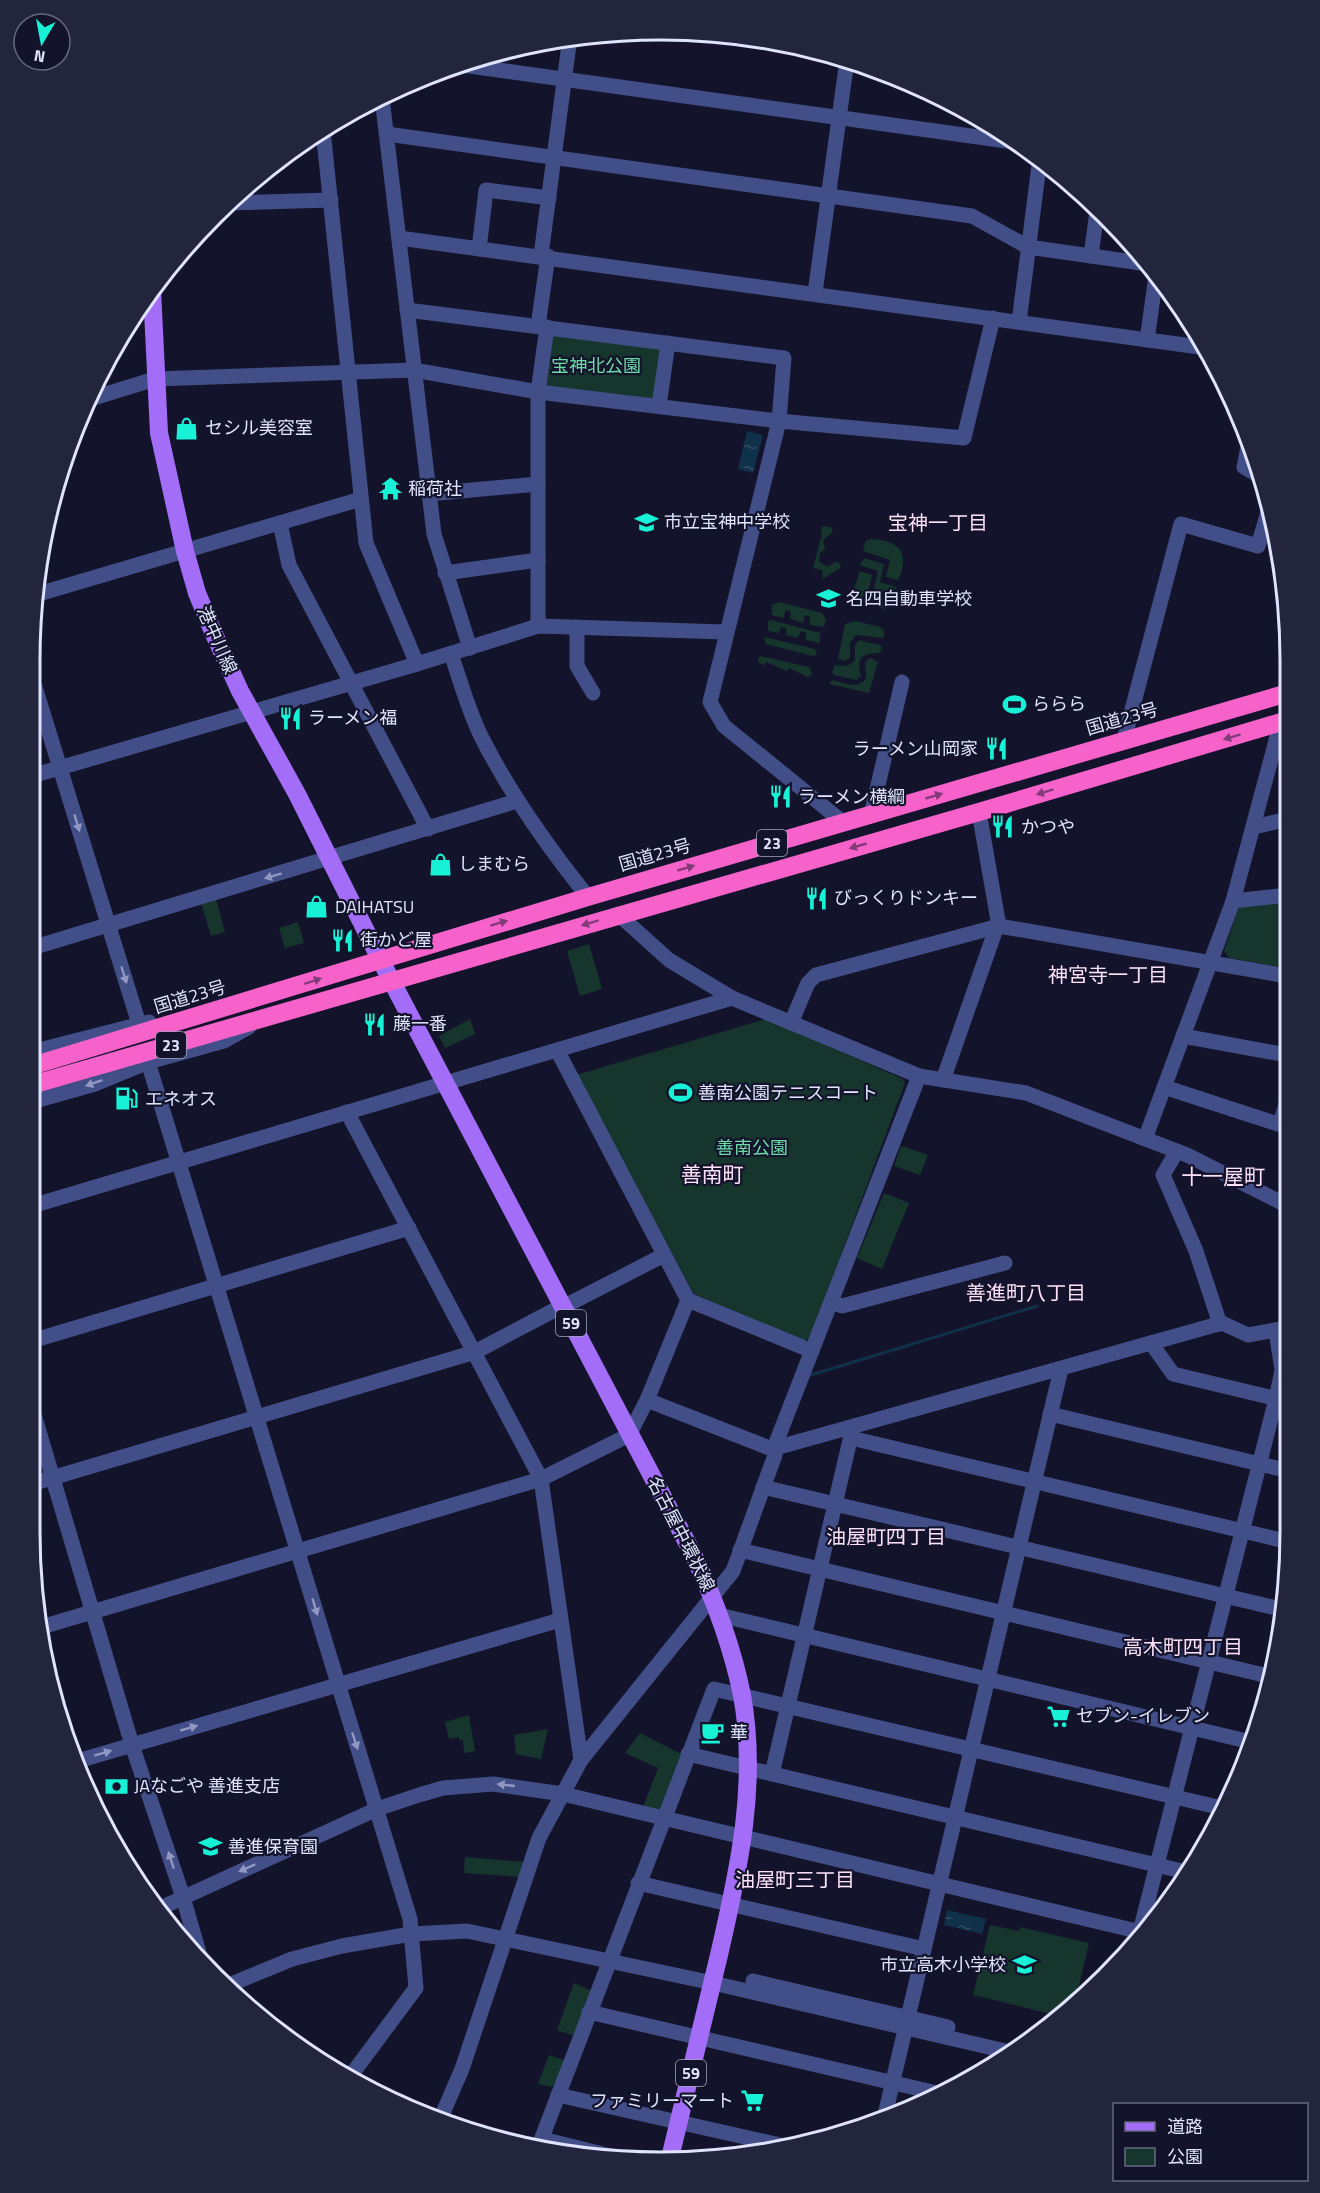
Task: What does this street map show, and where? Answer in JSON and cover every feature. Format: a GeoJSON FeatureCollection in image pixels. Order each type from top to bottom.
{"type":"FeatureCollection","features":[{"type":"Feature","properties":{"kind":"highway","name":"国道23号"},"geometry":{"type":"LineString","coordinates":[[40,1081],[80,1061],[257,998],[380,959],[1280,695]]}},
{"type":"Feature","properties":{"kind":"highway","name":"国道23号"},"geometry":{"type":"LineString","coordinates":[[40,1065],[80,1061],[261,1019],[618,914],[979,812],[1280,722]]}},
{"type":"Feature","properties":{"kind":"main road","name":"港中川線"},"geometry":{"type":"LineString","coordinates":[[152,306],[154,379],[159,433],[185,551],[197,593],[214,634],[380,959]]}},
{"type":"Feature","properties":{"kind":"main road","name":"名古屋中環状線"},"geometry":{"type":"LineString","coordinates":[[380,959],[712,1594],[741,1695],[748,1769],[744,1837],[713,1983],[672,2152]]}},
{"type":"Feature","properties":{"kind":"street"},"geometry":{"type":"LineString","coordinates":[[538,626],[538,392],[543,327],[544,256],[549,198],[569,48]]}},
{"type":"Feature","properties":{"kind":"street"},"geometry":{"type":"LineString","coordinates":[[480,68],[995,139]]}},
{"type":"Feature","properties":{"kind":"street"},"geometry":{"type":"LineString","coordinates":[[815,293],[846,69]]}},
{"type":"Feature","properties":{"kind":"street"},"geometry":{"type":"LineString","coordinates":[[383,106],[434,534],[470,648]]}},
{"type":"Feature","properties":{"kind":"street"},"geometry":{"type":"LineString","coordinates":[[387,134],[972,216],[1029,247],[1134,262]]}},
{"type":"Feature","properties":{"kind":"street"},"geometry":{"type":"LineString","coordinates":[[324,140],[366,543],[417,664]]}},
{"type":"Feature","properties":{"kind":"street"},"geometry":{"type":"LineString","coordinates":[[1019,322],[1038,170]]}},
{"type":"Feature","properties":{"kind":"street"},"geometry":{"type":"LineString","coordinates":[[479,249],[486,190],[549,198]]}},
{"type":"Feature","properties":{"kind":"street"},"geometry":{"type":"LineString","coordinates":[[243,203],[331,200]]}},
{"type":"Feature","properties":{"kind":"street"},"geometry":{"type":"LineString","coordinates":[[1091,256],[1096,220]]}},
{"type":"Feature","properties":{"kind":"street"},"geometry":{"type":"LineString","coordinates":[[399,238],[1195,346]]}},
{"type":"Feature","properties":{"kind":"street"},"geometry":{"type":"LineString","coordinates":[[1147,340],[1154,288]]}},
{"type":"Feature","properties":{"kind":"street"},"geometry":{"type":"LineString","coordinates":[[407,310],[784,358],[779,421],[725,632],[710,702],[724,726],[844,823]]}},
{"type":"Feature","properties":{"kind":"street"},"geometry":{"type":"LineString","coordinates":[[100,396],[154,379],[414,370],[538,392],[779,421],[964,438],[993,318]]}},
{"type":"Feature","properties":{"kind":"street"},"geometry":{"type":"LineString","coordinates":[[659,406],[668,343]]}},
{"type":"Feature","properties":{"kind":"street"},"geometry":{"type":"LineString","coordinates":[[1246,458],[1244,468],[1250,471]]}},
{"type":"Feature","properties":{"kind":"street"},"geometry":{"type":"LineString","coordinates":[[428,494],[538,484]]}},
{"type":"Feature","properties":{"kind":"street"},"geometry":{"type":"LineString","coordinates":[[45,593],[361,499]]}},
{"type":"Feature","properties":{"kind":"street"},"geometry":{"type":"LineString","coordinates":[[280,523],[289,565],[428,829]]}},
{"type":"Feature","properties":{"kind":"street"},"geometry":{"type":"LineString","coordinates":[[1124,741],[1181,524],[1258,546],[1264,525]]}},
{"type":"Feature","properties":{"kind":"street"},"geometry":{"type":"LineString","coordinates":[[445,573],[538,560]]}},
{"type":"Feature","properties":{"kind":"street"},"geometry":{"type":"LineString","coordinates":[[40,773],[238,714],[253,712],[351,684],[538,626],[725,632]]}},
{"type":"Feature","properties":{"kind":"street"},"geometry":{"type":"LineString","coordinates":[[578,627],[577,666],[594,693]]}},
{"type":"Feature","properties":{"kind":"street"},"geometry":{"type":"LineString","coordinates":[[451,654],[482,738],[517,801],[541,839],[588,897]]}},
{"type":"Feature","properties":{"kind":"street"},"geometry":{"type":"LineString","coordinates":[[871,814],[902,682]]}},
{"type":"Feature","properties":{"kind":"street"},"geometry":{"type":"LineString","coordinates":[[40,703],[139,1024]]}},
{"type":"Feature","properties":{"kind":"street"},"geometry":{"type":"LineString","coordinates":[[1145,1139],[1233,901],[1280,738]]}},
{"type":"Feature","properties":{"kind":"street"},"geometry":{"type":"LineString","coordinates":[[40,946],[330,860],[517,801]]}},
{"type":"Feature","properties":{"kind":"street"},"geometry":{"type":"LineString","coordinates":[[943,1080],[998,926],[979,812]]}},
{"type":"Feature","properties":{"kind":"street"},"geometry":{"type":"LineString","coordinates":[[1254,827],[1280,821]]}},
{"type":"Feature","properties":{"kind":"street"},"geometry":{"type":"LineString","coordinates":[[1233,901],[1280,896]]}},
{"type":"Feature","properties":{"kind":"street"},"geometry":{"type":"LineString","coordinates":[[618,914],[669,960],[732,998],[919,1076],[1026,1093],[1177,1151],[1280,1202]]}},
{"type":"Feature","properties":{"kind":"street"},"geometry":{"type":"LineString","coordinates":[[791,1023],[808,983],[816,975],[998,926],[1280,975]]}},
{"type":"Feature","properties":{"kind":"street"},"geometry":{"type":"LineString","coordinates":[[40,1050],[219,1002],[257,998]]}},
{"type":"Feature","properties":{"kind":"street"},"geometry":{"type":"LineString","coordinates":[[40,1203],[732,998]]}},
{"type":"Feature","properties":{"kind":"street"},"geometry":{"type":"LineString","coordinates":[[40,1100],[95,1084],[148,1062],[224,1041],[261,1019]]}},
{"type":"Feature","properties":{"kind":"street"},"geometry":{"type":"LineString","coordinates":[[1183,1036],[1280,1053]]}},
{"type":"Feature","properties":{"kind":"street"},"geometry":{"type":"LineString","coordinates":[[557,1050],[688,1300],[812,1351]]}},
{"type":"Feature","properties":{"kind":"street"},"geometry":{"type":"LineString","coordinates":[[148,1062],[410,1919],[416,1988],[354,2072]]}},
{"type":"Feature","properties":{"kind":"street"},"geometry":{"type":"LineString","coordinates":[[443,2113],[462,2069],[539,1838],[581,1760],[712,1594],[733,1572],[775,1455],[774,1448],[919,1076]]}},
{"type":"Feature","properties":{"kind":"street"},"geometry":{"type":"LineString","coordinates":[[1164,1087],[1280,1125]]}},
{"type":"Feature","properties":{"kind":"street"},"geometry":{"type":"LineString","coordinates":[[347,1112],[541,1479],[581,1760]]}},
{"type":"Feature","properties":{"kind":"street"},"geometry":{"type":"LineString","coordinates":[[1177,1151],[1163,1176],[1196,1251],[1220,1324]]}},
{"type":"Feature","properties":{"kind":"street"},"geometry":{"type":"LineString","coordinates":[[40,1339],[409,1228]]}},
{"type":"Feature","properties":{"kind":"street"},"geometry":{"type":"LineString","coordinates":[[40,1482],[475,1352],[664,1255]]}},
{"type":"Feature","properties":{"kind":"street"},"geometry":{"type":"LineString","coordinates":[[831,1302],[842,1306],[1005,1263]]}},
{"type":"Feature","properties":{"kind":"street"},"geometry":{"type":"LineString","coordinates":[[48,1625],[541,1479],[629,1435],[647,1400],[688,1300]]}},
{"type":"Feature","properties":{"kind":"street"},"geometry":{"type":"LineString","coordinates":[[647,1400],[774,1448],[852,1433],[1061,1369],[1220,1324],[1248,1335],[1280,1330]]}},
{"type":"Feature","properties":{"kind":"street"},"geometry":{"type":"LineString","coordinates":[[1151,1343],[1173,1374],[1280,1400]]}},
{"type":"Feature","properties":{"kind":"street"},"geometry":{"type":"LineString","coordinates":[[886,2109],[1061,1369]]}},
{"type":"Feature","properties":{"kind":"street"},"geometry":{"type":"LineString","coordinates":[[1144,1918],[1259,1464],[1280,1403]]}},
{"type":"Feature","properties":{"kind":"street"},"geometry":{"type":"LineString","coordinates":[[1050,1414],[1280,1469]]}},
{"type":"Feature","properties":{"kind":"street"},"geometry":{"type":"LineString","coordinates":[[852,1433],[1035,1481],[1280,1540]]}},
{"type":"Feature","properties":{"kind":"street"},"geometry":{"type":"LineString","coordinates":[[772,1774],[852,1433]]}},
{"type":"Feature","properties":{"kind":"street"},"geometry":{"type":"LineString","coordinates":[[40,1435],[132,1745],[196,1944]]}},
{"type":"Feature","properties":{"kind":"street"},"geometry":{"type":"LineString","coordinates":[[763,1487],[1275,1608]]}},
{"type":"Feature","properties":{"kind":"street"},"geometry":{"type":"LineString","coordinates":[[741,1550],[1263,1675]]}},
{"type":"Feature","properties":{"kind":"street"},"geometry":{"type":"LineString","coordinates":[[719,1615],[1244,1740]]}},
{"type":"Feature","properties":{"kind":"street"},"geometry":{"type":"LineString","coordinates":[[84,1759],[560,1620]]}},
{"type":"Feature","properties":{"kind":"street"},"geometry":{"type":"LineString","coordinates":[[541,2141],[714,1689],[1216,1807]]}},
{"type":"Feature","properties":{"kind":"street"},"geometry":{"type":"LineString","coordinates":[[688,1754],[1179,1870]]}},
{"type":"Feature","properties":{"kind":"street"},"geometry":{"type":"LineString","coordinates":[[166,1906],[377,1809],[443,1788],[470,1784],[516,1786],[563,1794],[940,1884],[1132,1934]]}},
{"type":"Feature","properties":{"kind":"street"},"geometry":{"type":"LineString","coordinates":[[638,1883],[924,1950]]}},
{"type":"Feature","properties":{"kind":"street"},"geometry":{"type":"LineString","coordinates":[[235,1983],[292,1959],[342,1946],[411,1934],[456,1931],[507,1938],[713,1983],[728,1975],[1002,2050]]}},
{"type":"Feature","properties":{"kind":"street"},"geometry":{"type":"LineString","coordinates":[[589,2012],[929,2091]]}},
{"type":"Feature","properties":{"kind":"street"},"geometry":{"type":"LineString","coordinates":[[907,2023],[1011,2043]]}},
{"type":"Feature","properties":{"kind":"street"},"geometry":{"type":"LineString","coordinates":[[558,2095],[770,2143]]}},
{"type":"Feature","properties":{"kind":"green space","name":"宝神北公園"},"geometry":{"type":"Polygon","coordinates":[[[555,333],[662,348],[653,401],[550,388],[545,383],[551,337],[555,333]]]}},
{"type":"Feature","properties":{"kind":"green space"},"geometry":{"type":"Polygon","coordinates":[[[824,526],[833,528],[831,534],[823,540],[825,549],[820,553],[819,561],[827,567],[836,562],[841,564],[840,568],[823,579],[822,570],[813,568],[822,534],[821,528],[824,526]]]}},
{"type":"Feature","properties":{"kind":"green space"},"geometry":{"type":"Polygon","coordinates":[[[870,539],[888,542],[900,549],[903,562],[898,580],[886,577],[890,560],[863,551],[865,542],[870,539]]]}},
{"type":"Feature","properties":{"kind":"green space"},"geometry":{"type":"Polygon","coordinates":[[[864,558],[884,564],[880,582],[896,587],[894,594],[874,589],[878,571],[860,565],[864,558]]]}},
{"type":"Feature","properties":{"kind":"green space"},"geometry":{"type":"Polygon","coordinates":[[[860,571],[872,575],[868,593],[892,600],[891,607],[884,609],[854,600],[852,595],[860,571]]]}},
{"type":"Feature","properties":{"kind":"green space"},"geometry":{"type":"Polygon","coordinates":[[[779,602],[822,613],[826,620],[824,627],[810,625],[810,617],[805,615],[803,623],[790,619],[791,612],[786,610],[783,618],[772,615],[772,605],[779,602]]]}},
{"type":"Feature","properties":{"kind":"green space"},"geometry":{"type":"Polygon","coordinates":[[[768,621],[820,633],[820,643],[806,640],[806,633],[801,631],[798,638],[786,635],[786,628],[781,627],[779,633],[768,631],[768,621]]]}},
{"type":"Feature","properties":{"kind":"green space"},"geometry":{"type":"Polygon","coordinates":[[[856,621],[880,627],[884,631],[884,638],[856,635],[850,643],[850,658],[844,661],[838,659],[845,624],[856,621]]]}},
{"type":"Feature","properties":{"kind":"green space"},"geometry":{"type":"Polygon","coordinates":[[[764,637],[815,649],[817,654],[813,656],[766,644],[764,637]]]}},
{"type":"Feature","properties":{"kind":"green space"},"geometry":{"type":"Polygon","coordinates":[[[859,640],[879,645],[882,647],[880,653],[862,657],[859,664],[861,675],[857,680],[834,675],[832,672],[835,665],[847,666],[855,661],[855,645],[859,640]]]}},
{"type":"Feature","properties":{"kind":"green space"},"geometry":{"type":"Polygon","coordinates":[[[760,656],[809,667],[812,674],[808,677],[789,668],[787,671],[766,662],[765,665],[760,664],[758,660],[760,656]]]}},
{"type":"Feature","properties":{"kind":"green space"},"geometry":{"type":"Polygon","coordinates":[[[871,658],[878,662],[869,693],[829,684],[832,680],[850,685],[863,682],[866,678],[865,661],[871,658]]]}},
{"type":"Feature","properties":{"kind":"green space"},"geometry":{"type":"Polygon","coordinates":[[[216,899],[225,932],[211,936],[201,903],[216,899]]]}},
{"type":"Feature","properties":{"kind":"green space"},"geometry":{"type":"Polygon","coordinates":[[[1280,902],[1280,967],[1229,958],[1224,951],[1241,906],[1280,902]]]}},
{"type":"Feature","properties":{"kind":"green space"},"geometry":{"type":"Polygon","coordinates":[[[298,922],[304,943],[285,948],[279,928],[298,922]]]}},
{"type":"Feature","properties":{"kind":"green space"},"geometry":{"type":"Polygon","coordinates":[[[589,944],[602,989],[580,996],[567,951],[589,944]]]}},
{"type":"Feature","properties":{"kind":"green space"},"geometry":{"type":"Polygon","coordinates":[[[470,1019],[475,1034],[445,1048],[439,1036],[470,1019]]]}},
{"type":"Feature","properties":{"kind":"green space","name":"善南公園"},"geometry":{"type":"Polygon","coordinates":[[[766,1019],[903,1079],[905,1083],[810,1338],[804,1341],[694,1294],[576,1075],[766,1019]]]}},
{"type":"Feature","properties":{"kind":"green space"},"geometry":{"type":"Polygon","coordinates":[[[901,1146],[928,1155],[920,1175],[894,1166],[901,1146]]]}},
{"type":"Feature","properties":{"kind":"green space"},"geometry":{"type":"Polygon","coordinates":[[[884,1193],[909,1203],[882,1269],[857,1258],[884,1193]]]}},
{"type":"Feature","properties":{"kind":"green space"},"geometry":{"type":"Polygon","coordinates":[[[469,1715],[475,1751],[464,1753],[463,1740],[459,1740],[459,1737],[449,1739],[445,1722],[469,1715]]]}},
{"type":"Feature","properties":{"kind":"green space"},"geometry":{"type":"Polygon","coordinates":[[[548,1729],[541,1759],[516,1754],[514,1735],[548,1729]]]}},
{"type":"Feature","properties":{"kind":"green space"},"geometry":{"type":"Polygon","coordinates":[[[640,1733],[683,1755],[663,1809],[658,1811],[643,1807],[658,1768],[625,1753],[640,1733]]]}},
{"type":"Feature","properties":{"kind":"green space"},"geometry":{"type":"Polygon","coordinates":[[[465,1857],[527,1862],[522,1877],[464,1873],[465,1857]]]}},
{"type":"Feature","properties":{"kind":"green space"},"geometry":{"type":"Polygon","coordinates":[[[990,1925],[1019,1931],[1020,1927],[1089,1943],[1078,1990],[1050,2014],[973,1995],[990,1925]]]}},
{"type":"Feature","properties":{"kind":"green space"},"geometry":{"type":"Polygon","coordinates":[[[574,1983],[592,1991],[575,2036],[557,2030],[574,1983]]]}},
{"type":"Feature","properties":{"kind":"green space"},"geometry":{"type":"Polygon","coordinates":[[[549,2055],[566,2061],[558,2084],[552,2087],[538,2084],[549,2055]]]}},
{"type":"Feature","properties":{"kind":"water"},"geometry":{"type":"Polygon","coordinates":[[[747,431],[763,435],[753,473],[738,469],[747,431]]]}},
{"type":"Feature","properties":{"kind":"water"},"geometry":{"type":"Polygon","coordinates":[[[947,1910],[986,1919],[982,1934],[944,1925],[947,1910]]]}},
{"type":"Feature","properties":{"kind":"waterway"},"geometry":{"type":"LineString","coordinates":[[811,1375],[1037,1306]]}},
{"type":"Feature","properties":{"kind":"place","name":"セシル美容室"},"geometry":{"type":"Point","coordinates":[187,428]}},
{"type":"Feature","properties":{"kind":"place","name":"稲荷社"},"geometry":{"type":"Point","coordinates":[390,489]}},
{"type":"Feature","properties":{"kind":"place","name":"市立宝神中学校"},"geometry":{"type":"Point","coordinates":[646,522]}},
{"type":"Feature","properties":{"kind":"place","name":"名四自動車学校"},"geometry":{"type":"Point","coordinates":[828,599]}},
{"type":"Feature","properties":{"kind":"place","name":"ららら"},"geometry":{"type":"Point","coordinates":[1014,704]}},
{"type":"Feature","properties":{"kind":"place","name":"ラーメン福"},"geometry":{"type":"Point","coordinates":[290,718]}},
{"type":"Feature","properties":{"kind":"place","name":"ラーメン山岡家"},"geometry":{"type":"Point","coordinates":[996,749]}},
{"type":"Feature","properties":{"kind":"place","name":"ラーメン横綱"},"geometry":{"type":"Point","coordinates":[780,797]}},
{"type":"Feature","properties":{"kind":"place","name":"かつや"},"geometry":{"type":"Point","coordinates":[1003,827]}},
{"type":"Feature","properties":{"kind":"place","name":"しまむら"},"geometry":{"type":"Point","coordinates":[440,864]}},
{"type":"Feature","properties":{"kind":"place","name":"びっくりドンキー"},"geometry":{"type":"Point","coordinates":[816,898]}},
{"type":"Feature","properties":{"kind":"place","name":"DAIHATSU"},"geometry":{"type":"Point","coordinates":[317,907]}},
{"type":"Feature","properties":{"kind":"place","name":"街かど屋"},"geometry":{"type":"Point","coordinates":[342,940]}},
{"type":"Feature","properties":{"kind":"place","name":"藤一番"},"geometry":{"type":"Point","coordinates":[375,1024]}},
{"type":"Feature","properties":{"kind":"place","name":"善南公園テニスコート"},"geometry":{"type":"Point","coordinates":[680,1093]}},
{"type":"Feature","properties":{"kind":"place","name":"エネオス"},"geometry":{"type":"Point","coordinates":[127,1099]}},
{"type":"Feature","properties":{"kind":"place","name":"セブン-イレブン"},"geometry":{"type":"Point","coordinates":[1058,1716]}},
{"type":"Feature","properties":{"kind":"place","name":"華"},"geometry":{"type":"Point","coordinates":[712,1733]}},
{"type":"Feature","properties":{"kind":"place","name":"JAなごや 善進支店"},"geometry":{"type":"Point","coordinates":[116,1786]}},
{"type":"Feature","properties":{"kind":"place","name":"善進保育園"},"geometry":{"type":"Point","coordinates":[210,1847]}},
{"type":"Feature","properties":{"kind":"place","name":"市立高木小学校"},"geometry":{"type":"Point","coordinates":[1024,1965]}},
{"type":"Feature","properties":{"kind":"place","name":"ファミリーマート"},"geometry":{"type":"Point","coordinates":[752,2101]}},
{"type":"Feature","properties":{"kind":"district","name":"宝神一丁目"},"geometry":{"type":"Point","coordinates":[938,523]}},
{"type":"Feature","properties":{"kind":"district","name":"神宮寺一丁目"},"geometry":{"type":"Point","coordinates":[1108,975]}},
{"type":"Feature","properties":{"kind":"district","name":"善南町"},"geometry":{"type":"Point","coordinates":[712,1175]}},
{"type":"Feature","properties":{"kind":"district","name":"十一屋町"},"geometry":{"type":"Point","coordinates":[1223,1177]}},
{"type":"Feature","properties":{"kind":"district","name":"善進町八丁目"},"geometry":{"type":"Point","coordinates":[1026,1293]}},
{"type":"Feature","properties":{"kind":"district","name":"油屋町四丁目"},"geometry":{"type":"Point","coordinates":[886,1537]}},
{"type":"Feature","properties":{"kind":"district","name":"高木町四丁目"},"geometry":{"type":"Point","coordinates":[1183,1647]}},
{"type":"Feature","properties":{"kind":"district","name":"油屋町三丁目"},"geometry":{"type":"Point","coordinates":[795,1880]}}]}
